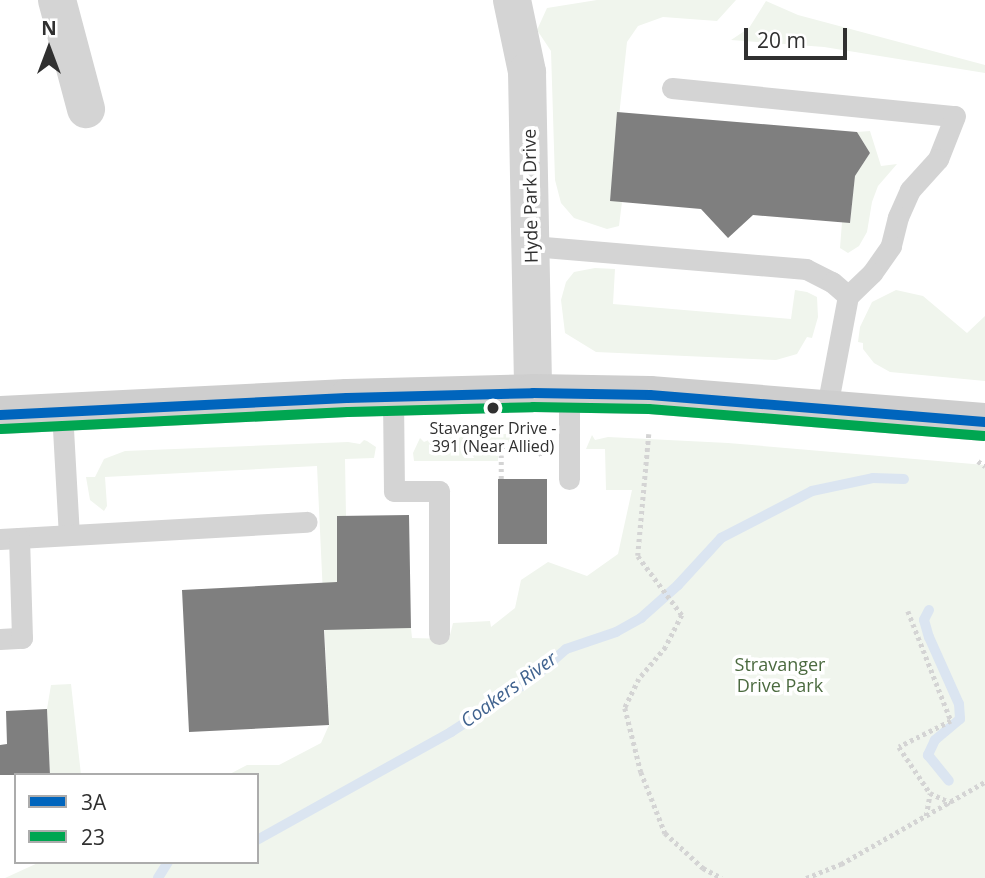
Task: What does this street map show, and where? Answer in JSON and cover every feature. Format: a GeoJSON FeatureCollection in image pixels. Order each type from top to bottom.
{"type":"FeatureCollection","features":[{"type":"Feature","properties":{"kind":"street"},"geometry":{"type":"LineString","coordinates":[[57,0],[86,109]]}},
{"type":"Feature","properties":{"kind":"street","name":"Hyde Park Drive"},"geometry":{"type":"LineString","coordinates":[[512,0],[527,72],[532,246],[551,393]]}},
{"type":"Feature","properties":{"kind":"street"},"geometry":{"type":"LineString","coordinates":[[0,415],[393,397],[551,393],[827,407],[985,422]]}},
{"type":"Feature","properties":{"kind":"lane"},"geometry":{"type":"LineString","coordinates":[[672,88],[955,116],[937,159],[910,190],[898,217],[891,246],[872,273],[848,296],[827,407]]}},
{"type":"Feature","properties":{"kind":"lane"},"geometry":{"type":"LineString","coordinates":[[532,246],[806,269],[832,282],[848,296]]}},
{"type":"Feature","properties":{"kind":"lane"},"geometry":{"type":"LineString","coordinates":[[551,393],[569,479]]}},
{"type":"Feature","properties":{"kind":"lane"},"geometry":{"type":"LineString","coordinates":[[393,397],[394,491],[439,491],[439,634]]}},
{"type":"Feature","properties":{"kind":"lane"},"geometry":{"type":"LineString","coordinates":[[62,411],[69,535]]}},
{"type":"Feature","properties":{"kind":"lane"},"geometry":{"type":"LineString","coordinates":[[0,639],[22,638],[9,538],[307,522]]}},
{"type":"Feature","properties":{"kind":"path"},"geometry":{"type":"LineString","coordinates":[[649,434],[638,556],[682,615],[666,647],[639,679],[625,708],[641,772],[665,833],[703,868],[722,878]]}},
{"type":"Feature","properties":{"kind":"path"},"geometry":{"type":"LineString","coordinates":[[500,479],[500,447],[535,447],[547,459]]}},
{"type":"Feature","properties":{"kind":"path"},"geometry":{"type":"LineString","coordinates":[[978,461],[985,466]]}},
{"type":"Feature","properties":{"kind":"path"},"geometry":{"type":"LineString","coordinates":[[908,611],[951,721],[899,747],[930,793],[951,803]]}},
{"type":"Feature","properties":{"kind":"path"},"geometry":{"type":"LineString","coordinates":[[806,878],[841,864],[985,782]]}},
{"type":"Feature","properties":{"kind":"path"},"geometry":{"type":"LineString","coordinates":[[926,817],[930,793]]}},
{"type":"Feature","properties":{"kind":"green space"},"geometry":{"type":"Polygon","coordinates":[[[597,0],[736,0],[717,21],[663,17],[638,26],[627,42],[610,200],[622,202],[619,226],[607,229],[574,218],[561,203],[555,180],[551,51],[537,30],[547,8],[597,0]]]}},
{"type":"Feature","properties":{"kind":"green space"},"geometry":{"type":"Polygon","coordinates":[[[766,1],[798,15],[985,65],[985,73],[824,47],[731,40],[749,28],[766,1]]]}},
{"type":"Feature","properties":{"kind":"green space"},"geometry":{"type":"Polygon","coordinates":[[[870,131],[881,166],[897,164],[878,186],[872,202],[867,232],[859,246],[848,253],[840,248],[842,222],[850,223],[855,176],[870,153],[857,132],[870,131]]]}},
{"type":"Feature","properties":{"kind":"green space"},"geometry":{"type":"Polygon","coordinates":[[[595,268],[615,269],[613,304],[791,319],[795,290],[817,297],[818,317],[812,338],[807,337],[797,354],[776,360],[596,352],[565,333],[561,300],[566,282],[574,272],[595,268]]]}},
{"type":"Feature","properties":{"kind":"green space"},"geometry":{"type":"Polygon","coordinates":[[[896,290],[923,296],[967,333],[985,316],[985,381],[890,372],[874,363],[863,349],[863,343],[858,342],[860,327],[872,302],[896,290]]]}},
{"type":"Feature","properties":{"kind":"green space"},"geometry":{"type":"Polygon","coordinates":[[[442,434],[525,434],[538,445],[498,445],[498,461],[414,461],[413,453],[420,438],[424,442],[442,434]]]}},
{"type":"Feature","properties":{"kind":"green space","name":"Stravanger Drive Park"},"geometry":{"type":"Polygon","coordinates":[[[592,435],[595,440],[608,437],[728,443],[985,465],[985,878],[5,878],[36,864],[259,864],[259,773],[232,773],[247,765],[279,765],[321,743],[329,725],[317,466],[105,477],[107,506],[104,511],[90,500],[86,477],[95,477],[104,459],[125,451],[348,442],[360,444],[364,440],[367,441],[376,447],[374,458],[345,459],[346,516],[337,516],[338,629],[411,628],[412,638],[449,639],[453,623],[490,621],[491,627],[515,608],[521,580],[548,562],[587,576],[618,554],[632,490],[606,490],[605,449],[586,449],[592,435]]]}},
{"type":"Feature","properties":{"kind":"green space"},"geometry":{"type":"Polygon","coordinates":[[[71,684],[81,773],[50,773],[47,709],[51,685],[71,684]]]}},
{"type":"Feature","properties":{"kind":"building"},"geometry":{"type":"Polygon","coordinates":[[[617,112],[857,132],[870,153],[855,176],[850,223],[753,215],[728,238],[701,209],[610,201],[617,112]]]}},
{"type":"Feature","properties":{"kind":"building"},"geometry":{"type":"Polygon","coordinates":[[[498,479],[547,479],[547,544],[498,544],[498,479]]]}},
{"type":"Feature","properties":{"kind":"building"},"geometry":{"type":"Polygon","coordinates":[[[409,515],[411,628],[324,630],[329,725],[189,732],[182,590],[337,582],[337,516],[409,515]]]}},
{"type":"Feature","properties":{"kind":"building"},"geometry":{"type":"Polygon","coordinates":[[[47,709],[50,773],[0,775],[0,745],[7,744],[6,711],[47,709]]]}},
{"type":"Feature","properties":{"kind":"waterway","name":"Coakers River"},"geometry":{"type":"LineString","coordinates":[[259,839],[451,732],[532,679],[566,649],[616,632],[641,618],[678,585],[721,538],[812,491],[873,478],[904,479]]}},
{"type":"Feature","properties":{"kind":"waterway"},"geometry":{"type":"LineString","coordinates":[[929,610],[924,620],[929,637],[959,704],[960,719],[935,740],[928,755],[949,781]]}},
{"type":"Feature","properties":{"kind":"waterway","name":"Coakers River"},"geometry":{"type":"LineString","coordinates":[[158,878],[167,864]]}},
{"type":"Feature","properties":{"kind":"transit line","name":"3A"},"geometry":{"type":"LineString","coordinates":[[0,415],[347,398],[533,393],[650,395],[985,422]]}},
{"type":"Feature","properties":{"kind":"transit line","name":"23"},"geometry":{"type":"LineString","coordinates":[[1,429],[348,412],[533,407],[649,409],[984,436]]}},
{"type":"Feature","properties":{"kind":"place","name":"Stavanger Drive - 391 (Near Allied)"},"geometry":{"type":"Point","coordinates":[493,408]}}]}
